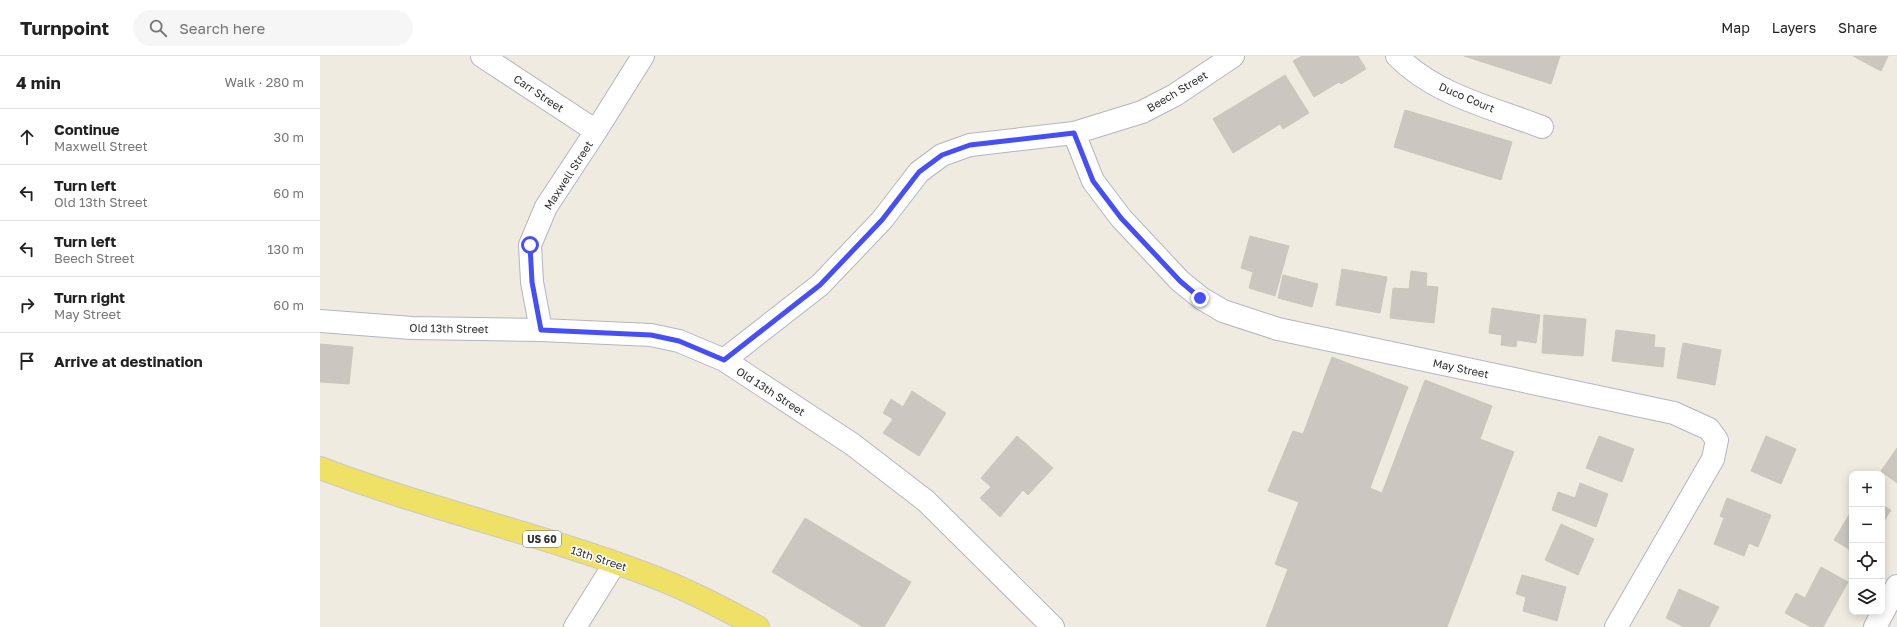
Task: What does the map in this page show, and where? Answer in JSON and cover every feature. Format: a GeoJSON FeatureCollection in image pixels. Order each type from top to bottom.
{"type":"FeatureCollection","features":[{"type":"Feature","properties":{"kind":"main road","name":"13th Street"},"geometry":{"type":"LineString","coordinates":[[320,468],[410,500],[545,540],[649,575],[699,596],[758,627]]}},
{"type":"Feature","properties":{"kind":"street","name":"Carr Street"},"geometry":{"type":"LineString","coordinates":[[482,56],[596,131]]}},
{"type":"Feature","properties":{"kind":"street","name":"Maxwell Street"},"geometry":{"type":"LineString","coordinates":[[541,330],[532,282],[530,245],[546,207],[643,56]]}},
{"type":"Feature","properties":{"kind":"street","name":"Beech Street"},"geometry":{"type":"LineString","coordinates":[[724,360],[820,285],[882,220],[919,172],[942,155],[970,145],[1074,133],[1142,112],[1175,95],[1233,56]]}},
{"type":"Feature","properties":{"kind":"street","name":"Duco Court"},"geometry":{"type":"LineString","coordinates":[[1397,56],[1410,69],[1448,92],[1542,127]]}},
{"type":"Feature","properties":{"kind":"street","name":"May Street"},"geometry":{"type":"LineString","coordinates":[[1074,133],[1093,181],[1121,218],[1180,281],[1200,298],[1223,311],[1278,329],[1674,413],[1709,429],[1717,440],[1713,459],[1616,627]]}},
{"type":"Feature","properties":{"kind":"street","name":"Old 13th Street"},"geometry":{"type":"LineString","coordinates":[[320,321],[412,328],[541,330],[651,335],[679,341],[724,360],[852,444],[926,501],[1053,627]]}},
{"type":"Feature","properties":{"kind":"street"},"geometry":{"type":"LineString","coordinates":[[575,627],[615,563]]}},
{"type":"Feature","properties":{"kind":"street"},"geometry":{"type":"LineString","coordinates":[[1875,627],[1897,586]]}},
{"type":"Feature","properties":{"kind":"building"},"geometry":{"type":"Polygon","coordinates":[[[1302,56],[1358,56],[1366,69],[1341,84],[1339,82],[1314,97],[1293,61],[1302,56]]]}},
{"type":"Feature","properties":{"kind":"building"},"geometry":{"type":"Polygon","coordinates":[[[1464,56],[1560,56],[1551,84],[1464,56]]]}},
{"type":"Feature","properties":{"kind":"building"},"geometry":{"type":"Polygon","coordinates":[[[1853,56],[1888,56],[1881,71],[1853,56]]]}},
{"type":"Feature","properties":{"kind":"building"},"geometry":{"type":"Polygon","coordinates":[[[1285,75],[1309,113],[1283,129],[1280,124],[1233,153],[1213,119],[1285,75]]]}},
{"type":"Feature","properties":{"kind":"building"},"geometry":{"type":"Polygon","coordinates":[[[1405,110],[1512,142],[1501,180],[1394,147],[1405,110]]]}},
{"type":"Feature","properties":{"kind":"building"},"geometry":{"type":"Polygon","coordinates":[[[1250,236],[1289,246],[1275,296],[1249,288],[1253,272],[1241,268],[1250,236]]]}},
{"type":"Feature","properties":{"kind":"building"},"geometry":{"type":"Polygon","coordinates":[[[1342,269],[1387,277],[1380,313],[1336,305],[1342,269]]]}},
{"type":"Feature","properties":{"kind":"building"},"geometry":{"type":"Polygon","coordinates":[[[1411,271],[1427,273],[1426,286],[1438,287],[1434,323],[1390,318],[1393,288],[1409,289],[1411,271]]]}},
{"type":"Feature","properties":{"kind":"building"},"geometry":{"type":"Polygon","coordinates":[[[1283,275],[1318,284],[1312,307],[1278,298],[1283,275]]]}},
{"type":"Feature","properties":{"kind":"building"},"geometry":{"type":"Polygon","coordinates":[[[1492,308],[1540,315],[1536,343],[1517,340],[1516,347],[1501,345],[1502,335],[1489,333],[1492,308]]]}},
{"type":"Feature","properties":{"kind":"building"},"geometry":{"type":"Polygon","coordinates":[[[1544,315],[1586,319],[1583,356],[1542,353],[1544,315]]]}},
{"type":"Feature","properties":{"kind":"building"},"geometry":{"type":"Polygon","coordinates":[[[1616,330],[1655,335],[1654,347],[1665,348],[1663,367],[1612,361],[1616,330]]]}},
{"type":"Feature","properties":{"kind":"building"},"geometry":{"type":"Polygon","coordinates":[[[1683,343],[1721,350],[1715,385],[1677,378],[1683,343]]]}},
{"type":"Feature","properties":{"kind":"building"},"geometry":{"type":"Polygon","coordinates":[[[320,344],[353,347],[349,384],[320,382],[320,344]]]}},
{"type":"Feature","properties":{"kind":"building"},"geometry":{"type":"Polygon","coordinates":[[[1332,357],[1408,387],[1370,488],[1382,493],[1425,380],[1492,406],[1480,439],[1514,452],[1447,627],[1266,627],[1288,569],[1275,564],[1299,502],[1268,491],[1293,431],[1303,434],[1332,357]]]}},
{"type":"Feature","properties":{"kind":"building"},"geometry":{"type":"Polygon","coordinates":[[[912,391],[946,413],[919,456],[883,433],[893,419],[883,413],[891,399],[903,407],[912,391]]]}},
{"type":"Feature","properties":{"kind":"building"},"geometry":{"type":"Polygon","coordinates":[[[1017,436],[1053,468],[1028,495],[1023,490],[1000,517],[980,498],[991,487],[981,478],[1017,436]]]}},
{"type":"Feature","properties":{"kind":"building"},"geometry":{"type":"Polygon","coordinates":[[[1599,436],[1634,449],[1622,482],[1586,468],[1599,436]]]}},
{"type":"Feature","properties":{"kind":"building"},"geometry":{"type":"Polygon","coordinates":[[[1766,436],[1796,449],[1781,484],[1751,471],[1766,436]]]}},
{"type":"Feature","properties":{"kind":"building"},"geometry":{"type":"Polygon","coordinates":[[[1897,448],[1897,483],[1885,474],[1885,471],[1881,471],[1897,448]]]}},
{"type":"Feature","properties":{"kind":"building"},"geometry":{"type":"Polygon","coordinates":[[[1580,483],[1608,494],[1596,527],[1552,510],[1558,492],[1575,498],[1580,483]]]}},
{"type":"Feature","properties":{"kind":"building"},"geometry":{"type":"Polygon","coordinates":[[[1727,498],[1771,515],[1758,547],[1749,543],[1744,556],[1714,544],[1724,518],[1720,516],[1727,498]]]}},
{"type":"Feature","properties":{"kind":"building"},"geometry":{"type":"Polygon","coordinates":[[[1885,507],[1891,510],[1885,519],[1885,507]]]}},
{"type":"Feature","properties":{"kind":"building"},"geometry":{"type":"Polygon","coordinates":[[[1849,515],[1849,549],[1834,540],[1849,515]]]}},
{"type":"Feature","properties":{"kind":"building"},"geometry":{"type":"Polygon","coordinates":[[[805,518],[911,582],[884,627],[863,627],[772,572],[805,518]]]}},
{"type":"Feature","properties":{"kind":"building"},"geometry":{"type":"Polygon","coordinates":[[[1561,524],[1594,539],[1578,575],[1545,560],[1561,524]]]}},
{"type":"Feature","properties":{"kind":"building"},"geometry":{"type":"Polygon","coordinates":[[[1821,567],[1848,582],[1823,627],[1811,627],[1785,613],[1796,593],[1805,598],[1821,567]]]}},
{"type":"Feature","properties":{"kind":"building"},"geometry":{"type":"Polygon","coordinates":[[[1522,575],[1566,587],[1557,621],[1523,611],[1526,597],[1516,594],[1522,575]]]}},
{"type":"Feature","properties":{"kind":"building"},"geometry":{"type":"Polygon","coordinates":[[[1679,589],[1719,607],[1709,627],[1684,627],[1666,618],[1679,589]]]}},
{"type":"Feature","properties":{"kind":"route"},"geometry":{"type":"LineString","coordinates":[[530,245],[532,282],[541,330],[651,335],[679,341],[724,360],[820,285],[882,220],[919,172],[942,155],[970,145],[1074,133],[1093,181],[1121,218],[1180,281],[1200,298]]}}]}
